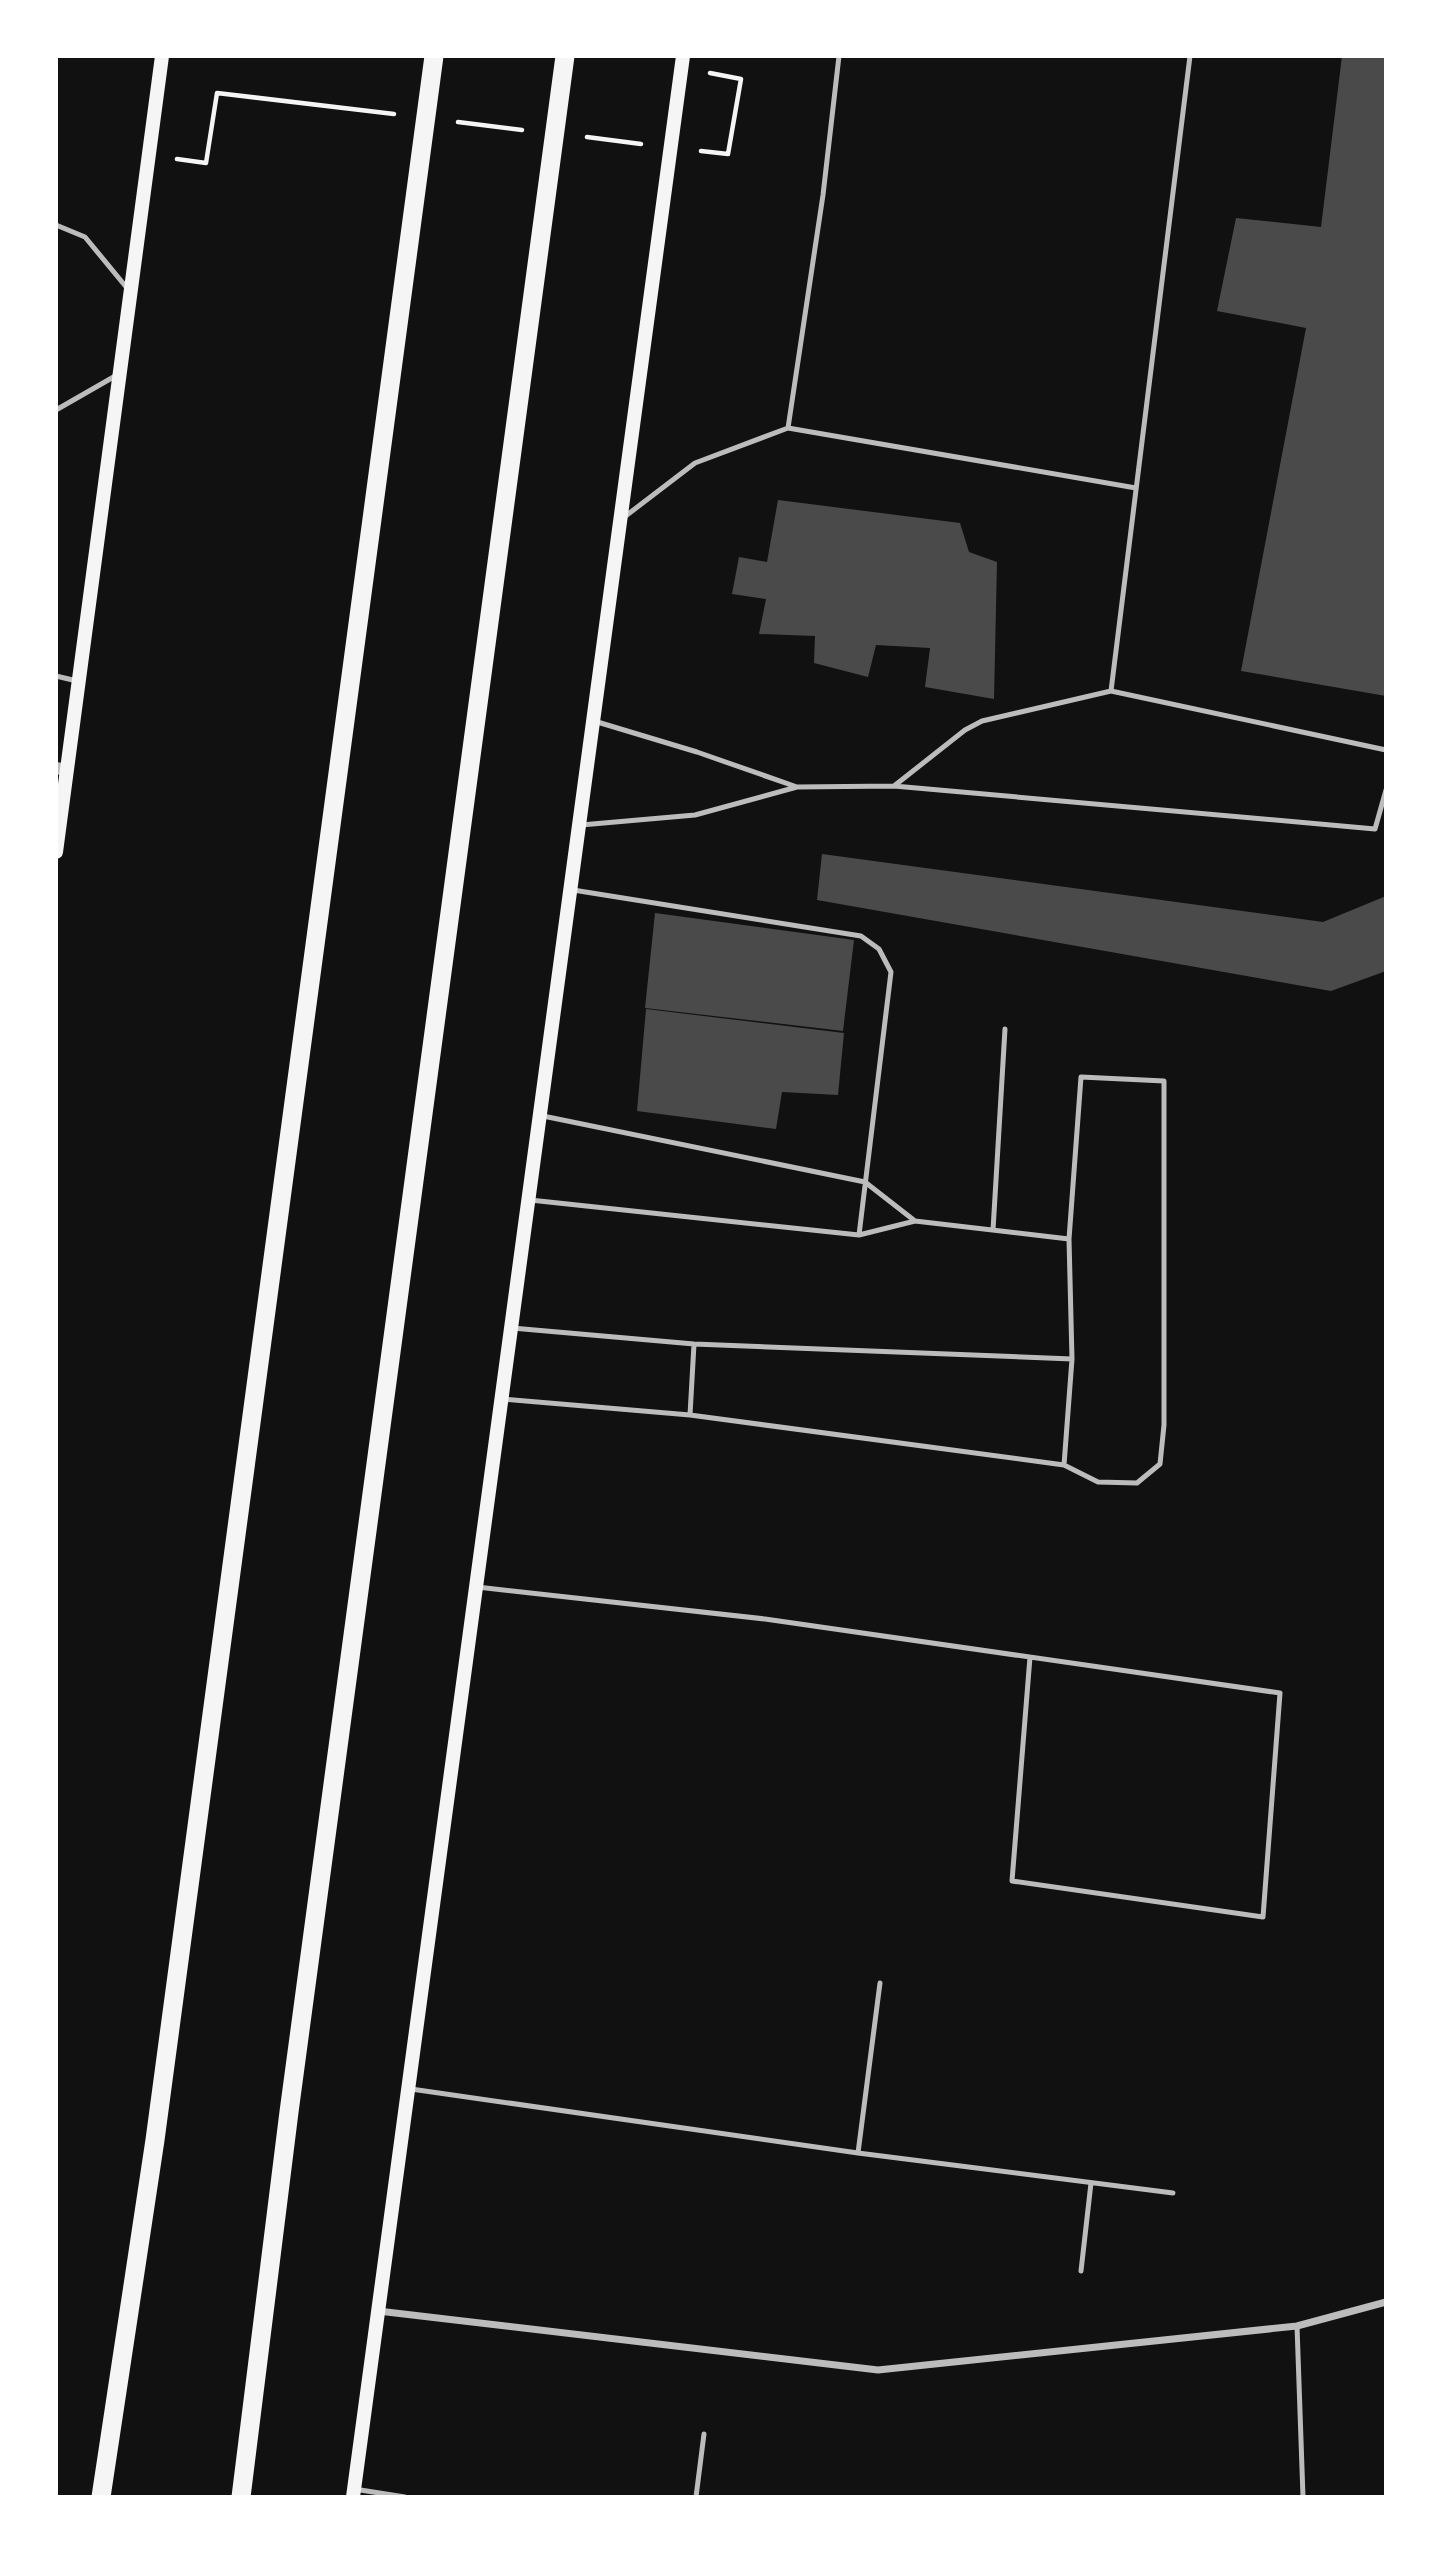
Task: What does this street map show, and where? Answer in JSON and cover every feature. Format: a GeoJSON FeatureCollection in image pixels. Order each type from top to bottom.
{"type":"FeatureCollection","features":[{"type":"Feature","properties":{"kind":"highway"},"geometry":{"type":"LineString","coordinates":[[101,2497],[156,2126],[434,56]]}},
{"type":"Feature","properties":{"kind":"highway"},"geometry":{"type":"LineString","coordinates":[[241,2497],[289,2112],[565,56]]}},
{"type":"Feature","properties":{"kind":"main road"},"geometry":{"type":"LineString","coordinates":[[56,852],[61,769],[79,681],[162,56]]}},
{"type":"Feature","properties":{"kind":"main road"},"geometry":{"type":"LineString","coordinates":[[354,2493],[683,56]]}},
{"type":"Feature","properties":{"kind":"street"},"geometry":{"type":"LineString","coordinates":[[379,2311],[878,2370],[1297,2326],[1386,2302]]}},
{"type":"Feature","properties":{"kind":"lane"},"geometry":{"type":"LineString","coordinates":[[788,428],[823,195],[839,56]]}},
{"type":"Feature","properties":{"kind":"lane"},"geometry":{"type":"LineString","coordinates":[[1111,691],[1189,56]]}},
{"type":"Feature","properties":{"kind":"lane"},"geometry":{"type":"LineString","coordinates":[[56,225],[85,237],[131,293]]}},
{"type":"Feature","properties":{"kind":"lane"},"geometry":{"type":"LineString","coordinates":[[56,410],[120,373]]}},
{"type":"Feature","properties":{"kind":"lane"},"geometry":{"type":"LineString","coordinates":[[621,520],[695,463],[788,428],[1136,488]]}},
{"type":"Feature","properties":{"kind":"lane"},"geometry":{"type":"LineString","coordinates":[[56,677],[79,681]]}},
{"type":"Feature","properties":{"kind":"lane"},"geometry":{"type":"LineString","coordinates":[[894,786],[965,730],[982,722],[1111,691],[1386,750]]}},
{"type":"Feature","properties":{"kind":"lane"},"geometry":{"type":"LineString","coordinates":[[594,721],[697,752],[797,787]]}},
{"type":"Feature","properties":{"kind":"lane"},"geometry":{"type":"LineString","coordinates":[[579,825],[695,815],[797,787],[894,786],[1375,829],[1386,790]]}},
{"type":"Feature","properties":{"kind":"lane"},"geometry":{"type":"LineString","coordinates":[[570,890],[862,936],[879,949],[891,972],[859,1236]]}},
{"type":"Feature","properties":{"kind":"lane"},"geometry":{"type":"LineString","coordinates":[[993,1230],[1005,1030]]}},
{"type":"Feature","properties":{"kind":"lane"},"geometry":{"type":"LineString","coordinates":[[502,1399],[690,1415],[1064,1465],[1098,1482],[1137,1483],[1160,1464],[1164,1424],[1164,1081],[1081,1077],[1069,1240],[1072,1359],[1064,1465]]}},
{"type":"Feature","properties":{"kind":"lane"},"geometry":{"type":"LineString","coordinates":[[540,1115],[865,1182],[915,1220]]}},
{"type":"Feature","properties":{"kind":"lane"},"geometry":{"type":"LineString","coordinates":[[529,1199],[859,1236],[915,1220],[1069,1240]]}},
{"type":"Feature","properties":{"kind":"lane"},"geometry":{"type":"LineString","coordinates":[[511,1328],[694,1344],[1072,1359]]}},
{"type":"Feature","properties":{"kind":"lane"},"geometry":{"type":"LineString","coordinates":[[690,1415],[694,1344]]}},
{"type":"Feature","properties":{"kind":"lane"},"geometry":{"type":"LineString","coordinates":[[477,1587],[765,1619],[1030,1657],[1280,1693],[1263,1917],[1012,1881],[1030,1657]]}},
{"type":"Feature","properties":{"kind":"lane"},"geometry":{"type":"LineString","coordinates":[[858,2153],[880,1983]]}},
{"type":"Feature","properties":{"kind":"lane"},"geometry":{"type":"LineString","coordinates":[[408,2088],[858,2153],[1172,2193]]}},
{"type":"Feature","properties":{"kind":"lane"},"geometry":{"type":"LineString","coordinates":[[1081,2271],[1091,2183]]}},
{"type":"Feature","properties":{"kind":"lane"},"geometry":{"type":"LineString","coordinates":[[1297,2326],[1303,2497]]}},
{"type":"Feature","properties":{"kind":"lane"},"geometry":{"type":"LineString","coordinates":[[696,2497],[704,2434]]}},
{"type":"Feature","properties":{"kind":"lane"},"geometry":{"type":"LineString","coordinates":[[354,2493],[405,2497]]}},
{"type":"Feature","properties":{"kind":"path"},"geometry":{"type":"LineString","coordinates":[[700,151],[728,154],[741,79]]}},
{"type":"Feature","properties":{"kind":"path"},"geometry":{"type":"LineString","coordinates":[[206,163],[216,93],[396,114]]}},
{"type":"Feature","properties":{"kind":"path"},"geometry":{"type":"LineString","coordinates":[[452,121],[534,131]]}},
{"type":"Feature","properties":{"kind":"path"},"geometry":{"type":"LineString","coordinates":[[576,136],[645,144]]}},
{"type":"Feature","properties":{"kind":"building"},"geometry":{"type":"Polygon","coordinates":[[[1342,56],[1386,56],[1386,696],[1241,671],[1306,328],[1217,311],[1236,218],[1321,227],[1342,56]]]}},
{"type":"Feature","properties":{"kind":"building"},"geometry":{"type":"Polygon","coordinates":[[[778,500],[960,523],[969,552],[997,562],[994,699],[925,687],[930,648],[876,645],[868,677],[814,663],[815,636],[759,634],[766,599],[732,594],[739,557],[767,562],[778,500]]]}},
{"type":"Feature","properties":{"kind":"building"},"geometry":{"type":"Polygon","coordinates":[[[822,854],[1323,922],[1386,896],[1386,971],[1331,991],[817,900],[822,854]]]}},
{"type":"Feature","properties":{"kind":"building"},"geometry":{"type":"Polygon","coordinates":[[[655,913],[854,940],[843,1031],[645,1008],[655,913]]]}},
{"type":"Feature","properties":{"kind":"building"},"geometry":{"type":"Polygon","coordinates":[[[646,1009],[844,1033],[838,1095],[782,1092],[776,1129],[637,1111],[646,1009]]]}}]}
